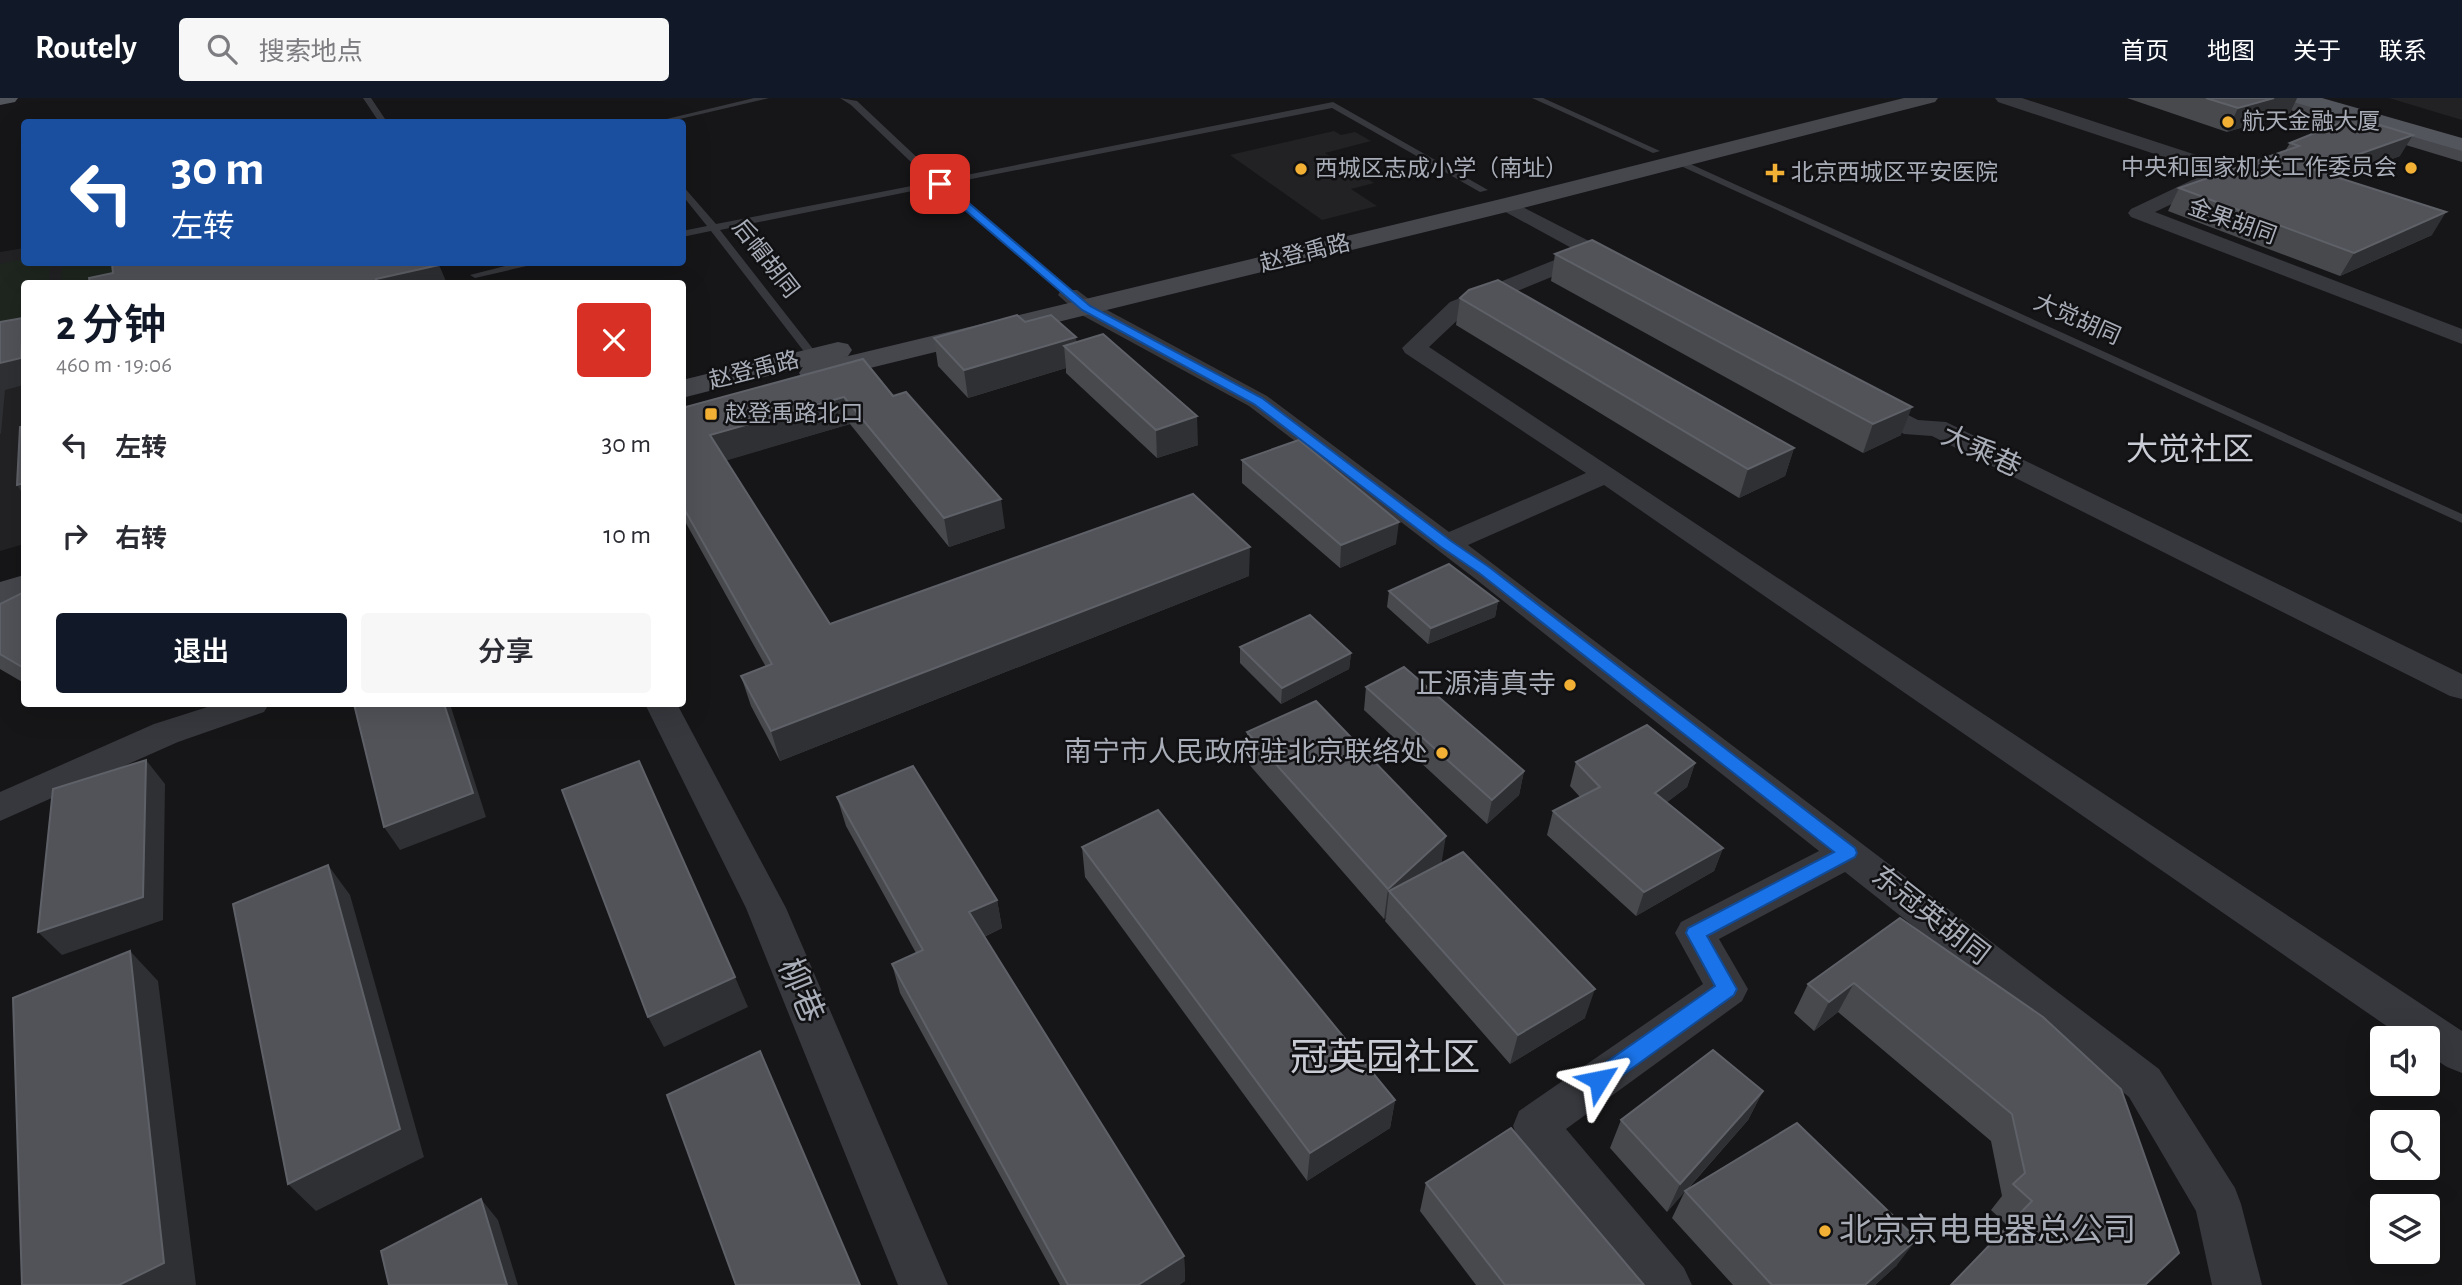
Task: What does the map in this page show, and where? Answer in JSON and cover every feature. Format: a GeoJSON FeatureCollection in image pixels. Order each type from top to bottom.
{"type":"FeatureCollection","features":[{"type":"Feature","properties":{"kind":"main road"},"geometry":{"type":"LineString","coordinates":[[0,99],[8,98]]}},
{"type":"Feature","properties":{"kind":"main road","name":"赵登禹路"},"geometry":{"type":"LineString","coordinates":[[686,388],[813,356],[1077,301],[1507,205],[1665,156],[1888,98]]}},
{"type":"Feature","properties":{"kind":"main road","name":"赵登禹路"},"geometry":{"type":"LineString","coordinates":[[686,408],[1483,190],[1665,156],[1928,98]]}},
{"type":"Feature","properties":{"kind":"main road"},"geometry":{"type":"LineString","coordinates":[[2271,98],[2462,155]]}},
{"type":"Feature","properties":{"kind":"main road"},"geometry":{"type":"LineString","coordinates":[[2300,98],[2462,145]]}},
{"type":"Feature","properties":{"kind":"main road"},"geometry":{"type":"LineString","coordinates":[[2348,98],[2462,130]]}},
{"type":"Feature","properties":{"kind":"main road"},"geometry":{"type":"LineString","coordinates":[[0,568],[21,562]]}},
{"type":"Feature","properties":{"kind":"main road"},"geometry":{"type":"LineString","coordinates":[[0,593],[21,587]]}},
{"type":"Feature","properties":{"kind":"street","name":"金果胡同"},"geometry":{"type":"LineString","coordinates":[[2004,98],[2226,171],[2138,213],[2462,337]]}},
{"type":"Feature","properties":{"kind":"street"},"geometry":{"type":"LineString","coordinates":[[1507,205],[1644,279]]}},
{"type":"Feature","properties":{"kind":"street"},"geometry":{"type":"LineString","coordinates":[[1595,252],[1458,307],[1415,348],[1606,474],[2462,1054]]}},
{"type":"Feature","properties":{"kind":"street","name":"东冠英胡同"},"geometry":{"type":"LineString","coordinates":[[1077,301],[1258,401],[1484,570],[2144,1083],[2218,1204],[2237,1285]]}},
{"type":"Feature","properties":{"kind":"street","name":"大乘巷"},"geometry":{"type":"LineString","coordinates":[[1839,387],[1913,428],[1937,428],[2462,688]]}},
{"type":"Feature","properties":{"kind":"street"},"geometry":{"type":"LineString","coordinates":[[1446,544],[1606,474]]}},
{"type":"Feature","properties":{"kind":"street"},"geometry":{"type":"LineString","coordinates":[[0,807],[166,733],[243,707]]}},
{"type":"Feature","properties":{"kind":"street","name":"柳巷"},"geometry":{"type":"LineString","coordinates":[[663,707],[765,908],[923,1285]]}},
{"type":"Feature","properties":{"kind":"street"},"geometry":{"type":"LineString","coordinates":[[1667,1285],[1535,1126],[1727,989],[1695,933],[1848,853]]}},
{"type":"Feature","properties":{"kind":"lane"},"geometry":{"type":"LineString","coordinates":[[367,98],[381,119]]}},
{"type":"Feature","properties":{"kind":"lane"},"geometry":{"type":"LineString","coordinates":[[709,98],[722,108]]}},
{"type":"Feature","properties":{"kind":"lane"},"geometry":{"type":"LineString","coordinates":[[672,119],[765,98]]}},
{"type":"Feature","properties":{"kind":"lane"},"geometry":{"type":"LineString","coordinates":[[844,98],[854,103],[940,184],[1077,301]]}},
{"type":"Feature","properties":{"kind":"lane","name":"大觉胡同"},"geometry":{"type":"LineString","coordinates":[[1536,98],[2462,519]]}},
{"type":"Feature","properties":{"kind":"lane"},"geometry":{"type":"LineString","coordinates":[[686,233],[1333,105],[1483,190]]}},
{"type":"Feature","properties":{"kind":"lane","name":"后帽胡同"},"geometry":{"type":"LineString","coordinates":[[686,193],[813,356]]}},
{"type":"Feature","properties":{"kind":"lane"},"geometry":{"type":"LineString","coordinates":[[477,279],[524,266]]}},
{"type":"Feature","properties":{"kind":"shaded area"},"geometry":{"type":"Polygon","coordinates":[[[2389,98],[2462,98],[2462,120],[2389,98]]]}},
{"type":"Feature","properties":{"kind":"shaded area","name":"西城区志成小学（南址）"},"geometry":{"type":"Polygon","coordinates":[[[1334,131],[1341,135],[1355,132],[1371,141],[1325,153],[1374,183],[1351,189],[1377,206],[1322,220],[1230,155],[1334,131]]]}},
{"type":"Feature","properties":{"kind":"shaded area"},"geometry":{"type":"Polygon","coordinates":[[[21,248],[21,266],[439,266],[446,280],[21,280],[21,545],[0,551],[0,252],[21,248]]]}},
{"type":"Feature","properties":{"kind":"shaded area"},"geometry":{"type":"Polygon","coordinates":[[[21,260],[21,266],[50,266],[49,280],[21,280],[21,339],[0,343],[0,264],[21,260]]]}},
{"type":"Feature","properties":{"kind":"shaded area"},"geometry":{"type":"Polygon","coordinates":[[[62,266],[198,266],[182,280],[61,280],[62,266]]]}},
{"type":"Feature","properties":{"kind":"building"},"geometry":{"type":"Polygon","coordinates":[[[2206,98],[2274,98],[2238,108],[2206,98]]]}},
{"type":"Feature","properties":{"kind":"building"},"geometry":{"type":"Polygon","coordinates":[[[2354,117],[2413,135],[2314,170],[2446,212],[2354,253],[2179,188],[2299,146],[2290,143],[2354,117]]]}},
{"type":"Feature","properties":{"kind":"building"},"geometry":{"type":"Polygon","coordinates":[[[1592,240],[1912,407],[1873,424],[1555,254],[1592,240]]]}},
{"type":"Feature","properties":{"kind":"building"},"geometry":{"type":"Polygon","coordinates":[[[112,266],[434,266],[376,280],[89,280],[113,273],[112,266]]]}},
{"type":"Feature","properties":{"kind":"building"},"geometry":{"type":"Polygon","coordinates":[[[1498,280],[1794,448],[1748,469],[1460,298],[1469,290],[1498,280]]]}},
{"type":"Feature","properties":{"kind":"building"},"geometry":{"type":"Polygon","coordinates":[[[1017,315],[1025,322],[1051,315],[1076,337],[964,370],[934,338],[1017,315]]]}},
{"type":"Feature","properties":{"kind":"building"},"geometry":{"type":"Polygon","coordinates":[[[21,318],[21,358],[0,363],[0,322],[21,318]]]}},
{"type":"Feature","properties":{"kind":"building"},"geometry":{"type":"Polygon","coordinates":[[[1103,334],[1197,416],[1156,430],[1064,346],[1103,334]]]}},
{"type":"Feature","properties":{"kind":"building"},"geometry":{"type":"Polygon","coordinates":[[[863,359],[893,396],[906,392],[1001,499],[944,518],[844,397],[710,435],[830,624],[1193,494],[1250,547],[771,731],[741,676],[772,664],[686,512],[686,407],[863,359]]]}},
{"type":"Feature","properties":{"kind":"building"},"geometry":{"type":"Polygon","coordinates":[[[20,427],[21,484],[17,485],[20,427]]]}},
{"type":"Feature","properties":{"kind":"building"},"geometry":{"type":"Polygon","coordinates":[[[1299,440],[1399,522],[1341,545],[1242,460],[1299,440]]]}},
{"type":"Feature","properties":{"kind":"building"},"geometry":{"type":"Polygon","coordinates":[[[1449,564],[1498,601],[1431,628],[1389,591],[1449,564]]]}},
{"type":"Feature","properties":{"kind":"building"},"geometry":{"type":"Polygon","coordinates":[[[21,594],[21,666],[0,654],[0,604],[21,594]]]}},
{"type":"Feature","properties":{"kind":"building"},"geometry":{"type":"Polygon","coordinates":[[[1310,615],[1351,653],[1282,688],[1240,647],[1310,615]]]}},
{"type":"Feature","properties":{"kind":"building"},"geometry":{"type":"Polygon","coordinates":[[[1404,667],[1524,771],[1492,800],[1366,687],[1404,667]]]}},
{"type":"Feature","properties":{"kind":"building"},"geometry":{"type":"Polygon","coordinates":[[[1316,701],[1446,836],[1388,889],[1247,732],[1316,701]]]}},
{"type":"Feature","properties":{"kind":"building"},"geometry":{"type":"Polygon","coordinates":[[[355,707],[445,707],[473,793],[384,827],[355,707]]]}},
{"type":"Feature","properties":{"kind":"building"},"geometry":{"type":"Polygon","coordinates":[[[1647,725],[1695,763],[1655,793],[1723,848],[1644,892],[1553,811],[1600,787],[1576,762],[1647,725]]]}},
{"type":"Feature","properties":{"kind":"building"},"geometry":{"type":"Polygon","coordinates":[[[146,760],[143,897],[38,932],[53,789],[146,760]]]}},
{"type":"Feature","properties":{"kind":"building"},"geometry":{"type":"Polygon","coordinates":[[[639,761],[735,977],[648,1017],[562,790],[639,761]]]}},
{"type":"Feature","properties":{"kind":"building"},"geometry":{"type":"Polygon","coordinates":[[[913,766],[997,900],[969,912],[1184,1256],[1138,1285],[1068,1285],[892,964],[923,950],[837,797],[913,766]]]}},
{"type":"Feature","properties":{"kind":"building"},"geometry":{"type":"Polygon","coordinates":[[[1158,810],[1395,1100],[1310,1153],[1082,847],[1158,810]]]}},
{"type":"Feature","properties":{"kind":"building"},"geometry":{"type":"Polygon","coordinates":[[[1463,852],[1595,989],[1518,1035],[1389,891],[1463,852]]]}},
{"type":"Feature","properties":{"kind":"building"},"geometry":{"type":"Polygon","coordinates":[[[328,865],[400,1129],[288,1184],[233,904],[328,865]]]}},
{"type":"Feature","properties":{"kind":"building"},"geometry":{"type":"Polygon","coordinates":[[[1900,918],[2043,1017],[2121,1089],[2179,1253],[2145,1285],[1951,1285],[2032,1201],[2013,1184],[2025,1173],[2012,1114],[1854,983],[1829,1002],[1808,984],[1900,918]]]}},
{"type":"Feature","properties":{"kind":"building"},"geometry":{"type":"Polygon","coordinates":[[[130,951],[164,1263],[119,1285],[22,1285],[13,998],[130,951]]]}},
{"type":"Feature","properties":{"kind":"building"},"geometry":{"type":"Polygon","coordinates":[[[1713,1050],[1763,1091],[1680,1184],[1621,1120],[1713,1050]]]}},
{"type":"Feature","properties":{"kind":"building"},"geometry":{"type":"Polygon","coordinates":[[[760,1051],[860,1285],[736,1285],[667,1095],[760,1051]]]}},
{"type":"Feature","properties":{"kind":"building"},"geometry":{"type":"Polygon","coordinates":[[[1797,1123],[1917,1239],[1865,1285],[1772,1285],[1685,1191],[1797,1123]]]}},
{"type":"Feature","properties":{"kind":"building"},"geometry":{"type":"Polygon","coordinates":[[[1511,1128],[1644,1285],[1505,1285],[1426,1183],[1511,1128]]]}},
{"type":"Feature","properties":{"kind":"building"},"geometry":{"type":"Polygon","coordinates":[[[481,1199],[507,1285],[389,1285],[381,1251],[481,1199]]]}},
{"type":"Feature","properties":{"kind":"place","name":"航天金融大厦"},"geometry":{"type":"Point","coordinates":[2228,122]}},
{"type":"Feature","properties":{"kind":"place","name":"中央和国家机关工作委员会"},"geometry":{"type":"Point","coordinates":[2411,168]}},
{"type":"Feature","properties":{"kind":"place","name":"西城区志成小学（南址）"},"geometry":{"type":"Point","coordinates":[1301,169]}},
{"type":"Feature","properties":{"kind":"place","name":"北京西城区平安医院"},"geometry":{"type":"Point","coordinates":[1775,173]}},
{"type":"Feature","properties":{"kind":"place","name":"赵登禹路北口"},"geometry":{"type":"Point","coordinates":[711,414]}},
{"type":"Feature","properties":{"kind":"place","name":"正源清真寺"},"geometry":{"type":"Point","coordinates":[1570,685]}},
{"type":"Feature","properties":{"kind":"place","name":"南宁市人民政府驻北京联络处"},"geometry":{"type":"Point","coordinates":[1442,753]}},
{"type":"Feature","properties":{"kind":"place","name":"北京京电电器总公司"},"geometry":{"type":"Point","coordinates":[1825,1231]}},
{"type":"Feature","properties":{"kind":"district","name":"大觉社区"},"geometry":{"type":"Point","coordinates":[2190,450]}},
{"type":"Feature","properties":{"kind":"district","name":"冠英园社区"},"geometry":{"type":"Point","coordinates":[1385,1059]}},
{"type":"Feature","properties":{"kind":"route"},"geometry":{"type":"LineString","coordinates":[[940,184],[1086,308],[1258,401],[1484,570],[1848,853],[1695,933],[1727,989],[1599,1080]]}}]}
